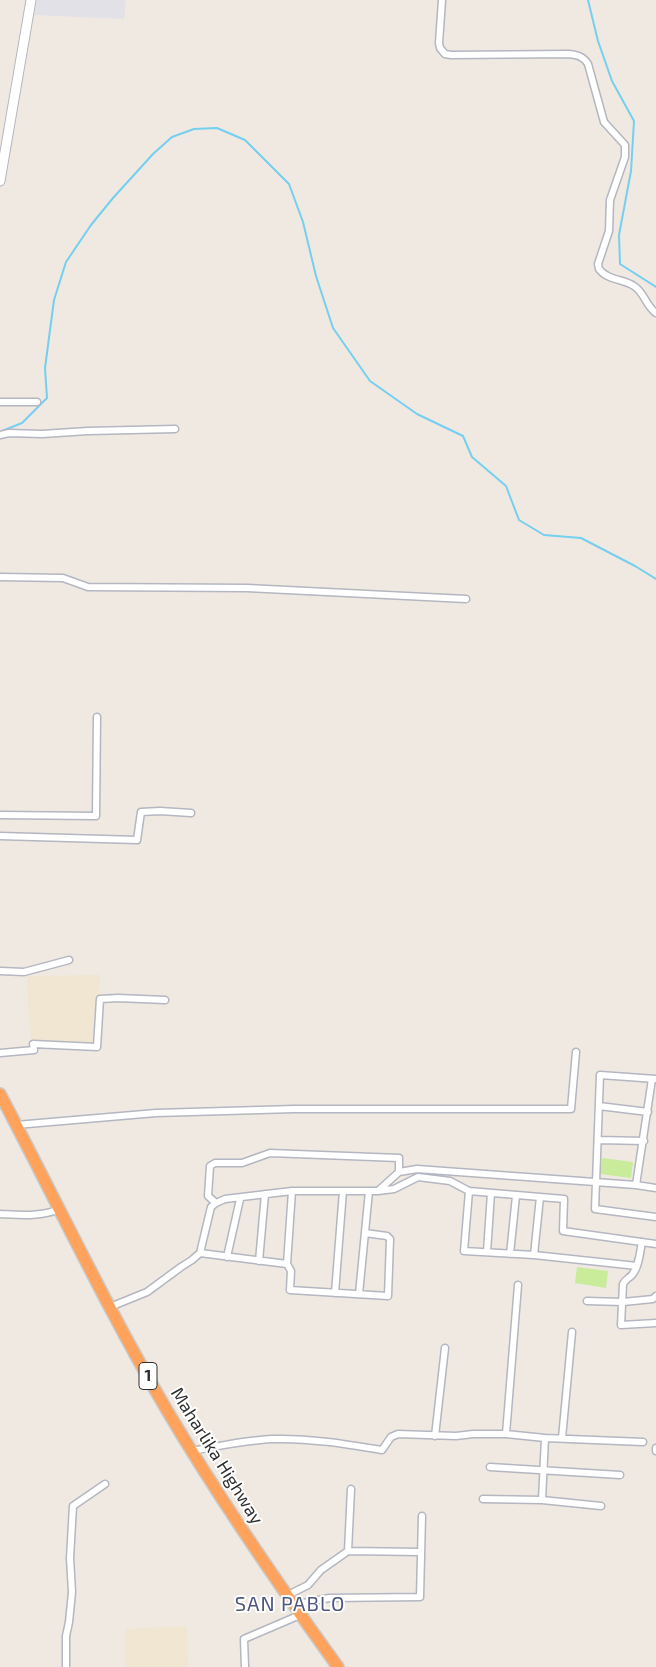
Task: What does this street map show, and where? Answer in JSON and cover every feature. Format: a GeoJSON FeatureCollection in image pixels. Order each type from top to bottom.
{"type":"FeatureCollection","features":[{"type":"Feature","properties":{"kind":"highway","name":"Maharlika Highway"},"geometry":{"type":"LineString","coordinates":[[0,1094],[110,1307],[164,1404],[248,1541],[338,1667]]}},
{"type":"Feature","properties":{"kind":"street"},"geometry":{"type":"LineString","coordinates":[[0,181],[2,160],[31,0]]}},
{"type":"Feature","properties":{"kind":"street"},"geometry":{"type":"LineString","coordinates":[[442,0],[440,48],[445,54],[569,54],[579,56],[588,64],[604,122],[625,145],[626,150],[610,200],[609,231],[598,264],[599,269],[606,276],[636,286],[648,305],[656,313]]}},
{"type":"Feature","properties":{"kind":"street"},"geometry":{"type":"LineString","coordinates":[[0,402],[37,402]]}},
{"type":"Feature","properties":{"kind":"street"},"geometry":{"type":"LineString","coordinates":[[0,434],[175,429]]}},
{"type":"Feature","properties":{"kind":"street"},"geometry":{"type":"LineString","coordinates":[[0,577],[63,578],[88,587],[247,588],[466,599]]}},
{"type":"Feature","properties":{"kind":"street"},"geometry":{"type":"LineString","coordinates":[[0,815],[96,816],[97,717]]}},
{"type":"Feature","properties":{"kind":"street"},"geometry":{"type":"LineString","coordinates":[[0,836],[137,840],[141,812],[191,813]]}},
{"type":"Feature","properties":{"kind":"street"},"geometry":{"type":"LineString","coordinates":[[0,971],[24,972],[69,960]]}},
{"type":"Feature","properties":{"kind":"street"},"geometry":{"type":"LineString","coordinates":[[0,1054],[34,1050],[33,1044],[97,1047],[100,999],[165,1000]]}},
{"type":"Feature","properties":{"kind":"street"},"geometry":{"type":"LineString","coordinates":[[16,1125],[156,1113],[294,1109],[571,1109],[576,1052]]}},
{"type":"Feature","properties":{"kind":"street"},"geometry":{"type":"LineString","coordinates":[[636,1185],[654,1079],[600,1075],[595,1209],[656,1216]]}},
{"type":"Feature","properties":{"kind":"street"},"geometry":{"type":"LineString","coordinates":[[599,1106],[648,1112]]}},
{"type":"Feature","properties":{"kind":"street"},"geometry":{"type":"LineString","coordinates":[[599,1140],[644,1141]]}},
{"type":"Feature","properties":{"kind":"street"},"geometry":{"type":"LineString","coordinates":[[216,1202],[208,1196],[210,1166],[215,1163],[242,1163],[270,1153],[399,1158],[400,1172]]}},
{"type":"Feature","properties":{"kind":"street"},"geometry":{"type":"LineString","coordinates":[[378,1191],[400,1172],[417,1169],[656,1188]]}},
{"type":"Feature","properties":{"kind":"street"},"geometry":{"type":"LineString","coordinates":[[110,1307],[147,1292],[200,1253],[211,1207],[216,1202],[225,1199],[265,1194],[292,1191],[394,1190],[418,1177],[450,1182],[469,1192],[564,1199],[563,1231],[656,1244]]}},
{"type":"Feature","properties":{"kind":"street"},"geometry":{"type":"LineString","coordinates":[[292,1191],[287,1264],[291,1270],[290,1290],[388,1296],[390,1239],[387,1236],[365,1233]]}},
{"type":"Feature","properties":{"kind":"street"},"geometry":{"type":"LineString","coordinates":[[335,1293],[343,1191]]}},
{"type":"Feature","properties":{"kind":"street"},"geometry":{"type":"LineString","coordinates":[[360,1294],[369,1191]]}},
{"type":"Feature","properties":{"kind":"street"},"geometry":{"type":"LineString","coordinates":[[469,1192],[464,1251],[534,1255],[637,1266]]}},
{"type":"Feature","properties":{"kind":"street"},"geometry":{"type":"LineString","coordinates":[[487,1252],[491,1193]]}},
{"type":"Feature","properties":{"kind":"street"},"geometry":{"type":"LineString","coordinates":[[259,1261],[265,1194]]}},
{"type":"Feature","properties":{"kind":"street"},"geometry":{"type":"LineString","coordinates":[[510,1254],[516,1196]]}},
{"type":"Feature","properties":{"kind":"street"},"geometry":{"type":"LineString","coordinates":[[534,1255],[540,1197]]}},
{"type":"Feature","properties":{"kind":"street"},"geometry":{"type":"LineString","coordinates":[[227,1257],[240,1198]]}},
{"type":"Feature","properties":{"kind":"street"},"geometry":{"type":"LineString","coordinates":[[0,1214],[36,1215],[60,1210]]}},
{"type":"Feature","properties":{"kind":"street"},"geometry":{"type":"LineString","coordinates":[[642,1242],[637,1266],[623,1284],[621,1325],[656,1323]]}},
{"type":"Feature","properties":{"kind":"street"},"geometry":{"type":"LineString","coordinates":[[200,1253],[287,1264]]}},
{"type":"Feature","properties":{"kind":"street"},"geometry":{"type":"LineString","coordinates":[[506,1434],[518,1285]]}},
{"type":"Feature","properties":{"kind":"street"},"geometry":{"type":"LineString","coordinates":[[587,1301],[623,1302],[653,1299],[656,1296]]}},
{"type":"Feature","properties":{"kind":"street"},"geometry":{"type":"LineString","coordinates":[[562,1438],[572,1332]]}},
{"type":"Feature","properties":{"kind":"street"},"geometry":{"type":"LineString","coordinates":[[435,1436],[445,1348]]}},
{"type":"Feature","properties":{"kind":"street"},"geometry":{"type":"LineString","coordinates":[[192,1451],[238,1442],[274,1439],[325,1442],[382,1450],[391,1437],[398,1434],[435,1436],[506,1434],[545,1438],[643,1442]]}},
{"type":"Feature","properties":{"kind":"street"},"geometry":{"type":"LineString","coordinates":[[542,1500],[545,1438]]}},
{"type":"Feature","properties":{"kind":"street"},"geometry":{"type":"LineString","coordinates":[[490,1467],[620,1476]]}},
{"type":"Feature","properties":{"kind":"street"},"geometry":{"type":"LineString","coordinates":[[66,1667],[66,1636],[72,1592],[70,1558],[73,1506],[105,1484]]}},
{"type":"Feature","properties":{"kind":"street"},"geometry":{"type":"LineString","coordinates":[[348,1551],[351,1489]]}},
{"type":"Feature","properties":{"kind":"street"},"geometry":{"type":"LineString","coordinates":[[483,1498],[542,1500],[601,1506]]}},
{"type":"Feature","properties":{"kind":"street"},"geometry":{"type":"LineString","coordinates":[[290,1600],[420,1597],[422,1516]]}},
{"type":"Feature","properties":{"kind":"street"},"geometry":{"type":"LineString","coordinates":[[290,1600],[308,1585],[321,1570],[348,1551],[420,1552]]}},
{"type":"Feature","properties":{"kind":"street"},"geometry":{"type":"LineString","coordinates":[[245,1667],[244,1639],[300,1615]]}},
{"type":"Feature","properties":{"kind":"shaded area"},"geometry":{"type":"Polygon","coordinates":[[[37,0],[126,0],[124,19],[34,15],[37,0]]]}},
{"type":"Feature","properties":{"kind":"shaded area"},"geometry":{"type":"Polygon","coordinates":[[[100,975],[96,1047],[32,1043],[27,976],[100,975]]]}},
{"type":"Feature","properties":{"kind":"shaded area"},"geometry":{"type":"Polygon","coordinates":[[[187,1626],[188,1667],[125,1667],[126,1629],[187,1626]]]}},
{"type":"Feature","properties":{"kind":"green space"},"geometry":{"type":"Polygon","coordinates":[[[602,1158],[633,1162],[631,1178],[600,1174],[602,1158]]]}},
{"type":"Feature","properties":{"kind":"green space"},"geometry":{"type":"Polygon","coordinates":[[[577,1267],[608,1271],[606,1288],[575,1283],[577,1267]]]}},
{"type":"Feature","properties":{"kind":"waterway"},"geometry":{"type":"LineString","coordinates":[[588,0],[598,41],[612,81],[634,121],[631,171],[619,235],[620,264],[656,287]]}},
{"type":"Feature","properties":{"kind":"waterway"},"geometry":{"type":"LineString","coordinates":[[2,431],[22,423],[47,398],[45,368],[54,300],[66,262],[91,225],[153,154],[172,137],[194,129],[217,128],[245,140],[289,184],[303,222],[316,276],[333,328],[370,381],[417,414],[463,436],[472,457],[506,486],[519,520],[544,535],[581,538],[656,579]]}},
{"type":"Feature","properties":{"kind":"district","name":"SAN PABLO"},"geometry":{"type":"Point","coordinates":[290,1604]}}]}
